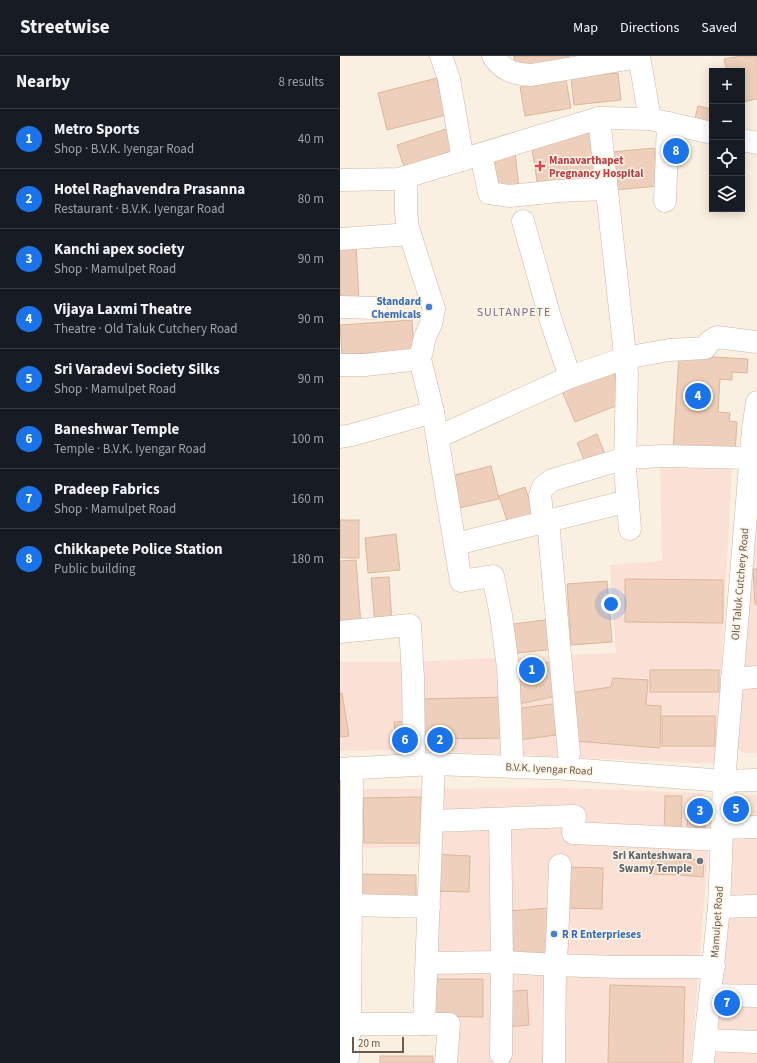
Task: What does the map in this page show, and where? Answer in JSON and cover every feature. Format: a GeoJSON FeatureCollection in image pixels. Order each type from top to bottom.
{"type":"FeatureCollection","features":[{"type":"Feature","properties":{"kind":"street"},"geometry":{"type":"LineString","coordinates":[[441,56],[472,157],[489,193],[510,196],[558,191],[606,189]]}},
{"type":"Feature","properties":{"kind":"street"},"geometry":{"type":"LineString","coordinates":[[493,56],[498,63],[507,70],[517,74],[531,75],[639,56],[659,121],[665,201]]}},
{"type":"Feature","properties":{"kind":"street"},"geometry":{"type":"LineString","coordinates":[[599,118],[627,373],[626,458],[630,529]]}},
{"type":"Feature","properties":{"kind":"street"},"geometry":{"type":"LineString","coordinates":[[340,180],[399,179],[599,118],[659,121],[709,132]]}},
{"type":"Feature","properties":{"kind":"street"},"geometry":{"type":"LineString","coordinates":[[745,141],[757,143]]}},
{"type":"Feature","properties":{"kind":"street"},"geometry":{"type":"LineString","coordinates":[[406,177],[406,212],[410,234],[434,309],[420,359],[438,437],[462,581],[493,576],[501,615],[508,667],[512,753]]}},
{"type":"Feature","properties":{"kind":"street"},"geometry":{"type":"LineString","coordinates":[[523,221],[551,321],[570,377]]}},
{"type":"Feature","properties":{"kind":"street"},"geometry":{"type":"LineString","coordinates":[[340,239],[410,234]]}},
{"type":"Feature","properties":{"kind":"street"},"geometry":{"type":"LineString","coordinates":[[340,307],[376,308]]}},
{"type":"Feature","properties":{"kind":"street"},"geometry":{"type":"LineString","coordinates":[[438,437],[570,377],[625,358],[669,350],[705,348],[709,342],[717,337],[757,342]]}},
{"type":"Feature","properties":{"kind":"street"},"geometry":{"type":"LineString","coordinates":[[340,365],[365,365],[420,359]]}},
{"type":"Feature","properties":{"kind":"street","name":"Old Taluk Cutchery Road"},"geometry":{"type":"LineString","coordinates":[[724,774],[732,679],[751,530],[751,458],[757,402]]}},
{"type":"Feature","properties":{"kind":"street"},"geometry":{"type":"LineString","coordinates":[[340,437],[433,412]]}},
{"type":"Feature","properties":{"kind":"street"},"geometry":{"type":"LineString","coordinates":[[569,754],[546,522],[540,495],[543,487],[552,480],[626,458],[662,456],[751,458]]}},
{"type":"Feature","properties":{"kind":"street"},"geometry":{"type":"LineString","coordinates":[[456,544],[628,501]]}},
{"type":"Feature","properties":{"kind":"street"},"geometry":{"type":"LineString","coordinates":[[340,632],[410,624],[413,678],[414,753]]}},
{"type":"Feature","properties":{"kind":"street"},"geometry":{"type":"LineString","coordinates":[[732,679],[757,677]]}},
{"type":"Feature","properties":{"kind":"street","name":"B.V.K. Iyengar Road"},"geometry":{"type":"LineString","coordinates":[[344,764],[414,753],[569,754],[724,774],[757,780]]}},
{"type":"Feature","properties":{"kind":"street"},"geometry":{"type":"LineString","coordinates":[[344,764],[350,906],[345,1025],[348,1057]]}},
{"type":"Feature","properties":{"kind":"street","name":"B.V.K. Iyengar Road"},"geometry":{"type":"LineString","coordinates":[[344,764],[434,764],[724,774],[757,766]]}},
{"type":"Feature","properties":{"kind":"street"},"geometry":{"type":"LineString","coordinates":[[424,1024],[434,764]]}},
{"type":"Feature","properties":{"kind":"street","name":"Mamulpet Road"},"geometry":{"type":"LineString","coordinates":[[703,1063],[719,907],[724,774]]}},
{"type":"Feature","properties":{"kind":"street"},"geometry":{"type":"LineString","coordinates":[[432,821],[500,820],[575,816],[573,833],[721,834],[757,827]]}},
{"type":"Feature","properties":{"kind":"street"},"geometry":{"type":"LineString","coordinates":[[500,820],[502,962],[501,1054]]}},
{"type":"Feature","properties":{"kind":"street"},"geometry":{"type":"LineString","coordinates":[[554,1063],[555,965],[560,865]]}},
{"type":"Feature","properties":{"kind":"street"},"geometry":{"type":"LineString","coordinates":[[350,906],[429,907]]}},
{"type":"Feature","properties":{"kind":"street"},"geometry":{"type":"LineString","coordinates":[[719,907],[757,906]]}},
{"type":"Feature","properties":{"kind":"street"},"geometry":{"type":"LineString","coordinates":[[427,963],[502,962],[555,965],[714,967]]}},
{"type":"Feature","properties":{"kind":"street"},"geometry":{"type":"LineString","coordinates":[[711,995],[757,996]]}},
{"type":"Feature","properties":{"kind":"street"},"geometry":{"type":"LineString","coordinates":[[345,1025],[449,1024],[446,1063]]}},
{"type":"Feature","properties":{"kind":"street"},"geometry":{"type":"LineString","coordinates":[[706,1040],[757,1042]]}},
{"type":"Feature","properties":{"kind":"shaded area"},"geometry":{"type":"Polygon","coordinates":[[[660,468],[732,469],[716,764],[408,750],[340,751],[340,662],[407,662],[616,653],[610,565],[662,561],[660,468]]]}},
{"type":"Feature","properties":{"kind":"shaded area"},"geometry":{"type":"Polygon","coordinates":[[[757,480],[757,753],[743,753],[730,743],[757,480]]]}},
{"type":"Feature","properties":{"kind":"shaded area"},"geometry":{"type":"Polygon","coordinates":[[[564,788],[702,793],[712,807],[691,1063],[452,1063],[429,1019],[436,847],[340,848],[340,789],[564,788]]]}},
{"type":"Feature","properties":{"kind":"shaded area"},"geometry":{"type":"Polygon","coordinates":[[[757,795],[757,1063],[708,1063],[730,803],[746,796],[757,795]]]}},
{"type":"Feature","properties":{"kind":"building"},"geometry":{"type":"Polygon","coordinates":[[[514,56],[569,56],[570,61],[516,69],[514,56]]]}},
{"type":"Feature","properties":{"kind":"building"},"geometry":{"type":"Polygon","coordinates":[[[741,56],[757,56],[757,99],[745,101],[745,68],[726,68],[724,59],[741,56]]]}},
{"type":"Feature","properties":{"kind":"building"},"geometry":{"type":"Polygon","coordinates":[[[618,73],[621,100],[574,105],[571,78],[618,73]]]}},
{"type":"Feature","properties":{"kind":"building"},"geometry":{"type":"Polygon","coordinates":[[[437,78],[446,115],[387,130],[378,93],[437,78]]]}},
{"type":"Feature","properties":{"kind":"building"},"geometry":{"type":"Polygon","coordinates":[[[566,80],[571,108],[525,116],[520,87],[566,80]]]}},
{"type":"Feature","properties":{"kind":"building"},"geometry":{"type":"Polygon","coordinates":[[[698,106],[709,108],[709,125],[694,122],[698,106]]]}},
{"type":"Feature","properties":{"kind":"building"},"geometry":{"type":"Polygon","coordinates":[[[446,129],[453,151],[404,167],[397,145],[446,129]]]}},
{"type":"Feature","properties":{"kind":"building"},"geometry":{"type":"Polygon","coordinates":[[[593,132],[600,183],[538,187],[531,143],[593,132]]]}},
{"type":"Feature","properties":{"kind":"building"},"geometry":{"type":"Polygon","coordinates":[[[654,148],[658,186],[615,190],[612,152],[654,148]]]}},
{"type":"Feature","properties":{"kind":"building"},"geometry":{"type":"Polygon","coordinates":[[[515,152],[519,189],[495,189],[488,163],[515,152]]]}},
{"type":"Feature","properties":{"kind":"building"},"geometry":{"type":"Polygon","coordinates":[[[356,243],[359,301],[340,301],[340,244],[356,243]]]}},
{"type":"Feature","properties":{"kind":"building"},"geometry":{"type":"Polygon","coordinates":[[[412,320],[414,350],[342,355],[340,325],[412,320]]]}},
{"type":"Feature","properties":{"kind":"building"},"geometry":{"type":"Polygon","coordinates":[[[679,355],[748,359],[747,373],[732,372],[732,380],[720,379],[718,412],[730,413],[729,421],[737,422],[735,453],[673,450],[679,355]]]}},
{"type":"Feature","properties":{"kind":"building"},"geometry":{"type":"Polygon","coordinates":[[[612,368],[626,402],[575,422],[561,389],[612,368]]]}},
{"type":"Feature","properties":{"kind":"building"},"geometry":{"type":"Polygon","coordinates":[[[597,434],[605,454],[585,462],[577,443],[597,434]]]}},
{"type":"Feature","properties":{"kind":"building"},"geometry":{"type":"Polygon","coordinates":[[[491,466],[499,499],[459,508],[451,476],[491,466]]]}},
{"type":"Feature","properties":{"kind":"building"},"geometry":{"type":"Polygon","coordinates":[[[525,487],[535,518],[509,527],[499,496],[525,487]]]}},
{"type":"Feature","properties":{"kind":"building"},"geometry":{"type":"Polygon","coordinates":[[[340,520],[359,520],[359,558],[340,558],[340,520]]]}},
{"type":"Feature","properties":{"kind":"building"},"geometry":{"type":"Polygon","coordinates":[[[396,534],[400,570],[368,573],[365,538],[396,534]]]}},
{"type":"Feature","properties":{"kind":"building"},"geometry":{"type":"Polygon","coordinates":[[[356,560],[361,625],[340,627],[340,561],[356,560]]]}},
{"type":"Feature","properties":{"kind":"building"},"geometry":{"type":"Polygon","coordinates":[[[753,569],[757,569],[757,604],[755,604],[753,569]]]}},
{"type":"Feature","properties":{"kind":"building"},"geometry":{"type":"Polygon","coordinates":[[[389,577],[392,623],[375,625],[371,578],[389,577]]]}},
{"type":"Feature","properties":{"kind":"building"},"geometry":{"type":"Polygon","coordinates":[[[625,579],[723,580],[723,623],[625,622],[625,579]]]}},
{"type":"Feature","properties":{"kind":"building"},"geometry":{"type":"Polygon","coordinates":[[[607,581],[612,642],[571,645],[567,584],[607,581]]]}},
{"type":"Feature","properties":{"kind":"building"},"geometry":{"type":"Polygon","coordinates":[[[552,619],[556,649],[509,654],[506,625],[552,619]]]}},
{"type":"Feature","properties":{"kind":"building"},"geometry":{"type":"Polygon","coordinates":[[[554,661],[561,695],[519,704],[512,670],[554,661]]]}},
{"type":"Feature","properties":{"kind":"building"},"geometry":{"type":"Polygon","coordinates":[[[650,670],[719,670],[719,692],[650,692],[650,670]]]}},
{"type":"Feature","properties":{"kind":"building"},"geometry":{"type":"Polygon","coordinates":[[[613,678],[648,680],[646,705],[661,706],[660,748],[575,741],[570,693],[611,687],[613,678]]]}},
{"type":"Feature","properties":{"kind":"building"},"geometry":{"type":"Polygon","coordinates":[[[342,693],[349,736],[340,737],[340,694],[342,693]]]}},
{"type":"Feature","properties":{"kind":"building"},"geometry":{"type":"Polygon","coordinates":[[[507,697],[507,738],[420,739],[419,699],[507,697]]]}},
{"type":"Feature","properties":{"kind":"building"},"geometry":{"type":"Polygon","coordinates":[[[559,703],[563,734],[519,740],[515,709],[559,703]]]}},
{"type":"Feature","properties":{"kind":"building"},"geometry":{"type":"Polygon","coordinates":[[[662,716],[715,716],[715,746],[662,746],[662,716]]]}},
{"type":"Feature","properties":{"kind":"building"},"geometry":{"type":"Polygon","coordinates":[[[408,721],[410,740],[396,741],[394,722],[408,721]]]}},
{"type":"Feature","properties":{"kind":"building"},"geometry":{"type":"Polygon","coordinates":[[[665,796],[682,796],[681,832],[664,832],[665,796]]]}},
{"type":"Feature","properties":{"kind":"building"},"geometry":{"type":"Polygon","coordinates":[[[421,797],[421,843],[364,843],[363,798],[421,797]]]}},
{"type":"Feature","properties":{"kind":"building"},"geometry":{"type":"Polygon","coordinates":[[[688,807],[705,808],[705,831],[687,831],[688,807]]]}},
{"type":"Feature","properties":{"kind":"building"},"geometry":{"type":"Polygon","coordinates":[[[432,854],[470,856],[469,892],[431,891],[432,854]]]}},
{"type":"Feature","properties":{"kind":"building"},"geometry":{"type":"Polygon","coordinates":[[[652,858],[677,859],[677,875],[651,874],[652,858]]]}},
{"type":"Feature","properties":{"kind":"building"},"geometry":{"type":"Polygon","coordinates":[[[680,858],[704,860],[703,877],[679,875],[680,858]]]}},
{"type":"Feature","properties":{"kind":"building"},"geometry":{"type":"Polygon","coordinates":[[[567,867],[603,868],[602,909],[566,908],[567,867]]]}},
{"type":"Feature","properties":{"kind":"building"},"geometry":{"type":"Polygon","coordinates":[[[358,874],[416,875],[416,902],[358,902],[358,874]]]}},
{"type":"Feature","properties":{"kind":"building"},"geometry":{"type":"Polygon","coordinates":[[[551,908],[554,957],[511,959],[508,911],[551,908]]]}},
{"type":"Feature","properties":{"kind":"building"},"geometry":{"type":"Polygon","coordinates":[[[434,979],[483,979],[483,1017],[434,1016],[434,979]]]}},
{"type":"Feature","properties":{"kind":"building"},"geometry":{"type":"Polygon","coordinates":[[[610,985],[685,987],[683,1063],[608,1063],[610,985]]]}},
{"type":"Feature","properties":{"kind":"building"},"geometry":{"type":"Polygon","coordinates":[[[527,990],[529,1025],[505,1027],[502,992],[527,990]]]}},
{"type":"Feature","properties":{"kind":"building"},"geometry":{"type":"Polygon","coordinates":[[[380,1056],[433,1056],[433,1063],[380,1063],[380,1056]]]}},
{"type":"Feature","properties":{"kind":"place","name":"Chikkapete Police Station"},"geometry":{"type":"Point","coordinates":[676,151]}},
{"type":"Feature","properties":{"kind":"place","name":"Manavarthapet Pregnancy Hospital"},"geometry":{"type":"Point","coordinates":[540,166]}},
{"type":"Feature","properties":{"kind":"place","name":"Standard Chemicals"},"geometry":{"type":"Point","coordinates":[429,307]}},
{"type":"Feature","properties":{"kind":"place","name":"Vijaya Laxmi Theatre"},"geometry":{"type":"Point","coordinates":[698,396]}},
{"type":"Feature","properties":{"kind":"place","name":"Metro Sports"},"geometry":{"type":"Point","coordinates":[532,670]}},
{"type":"Feature","properties":{"kind":"place","name":"Baneshwar Temple"},"geometry":{"type":"Point","coordinates":[405,740]}},
{"type":"Feature","properties":{"kind":"place","name":"Hotel Raghavendra Prasanna"},"geometry":{"type":"Point","coordinates":[440,740]}},
{"type":"Feature","properties":{"kind":"place","name":"Sri Varadevi Society Silks"},"geometry":{"type":"Point","coordinates":[736,809]}},
{"type":"Feature","properties":{"kind":"place","name":"Kanchi apex society"},"geometry":{"type":"Point","coordinates":[700,811]}},
{"type":"Feature","properties":{"kind":"place","name":"Sri Kanteshwara Swamy Temple"},"geometry":{"type":"Point","coordinates":[700,861]}},
{"type":"Feature","properties":{"kind":"place","name":"R R Enterprieses"},"geometry":{"type":"Point","coordinates":[554,934]}},
{"type":"Feature","properties":{"kind":"place","name":"Pradeep Fabrics"},"geometry":{"type":"Point","coordinates":[727,1003]}},
{"type":"Feature","properties":{"kind":"district","name":"SULTANPETE"},"geometry":{"type":"Point","coordinates":[514,312]}}]}
